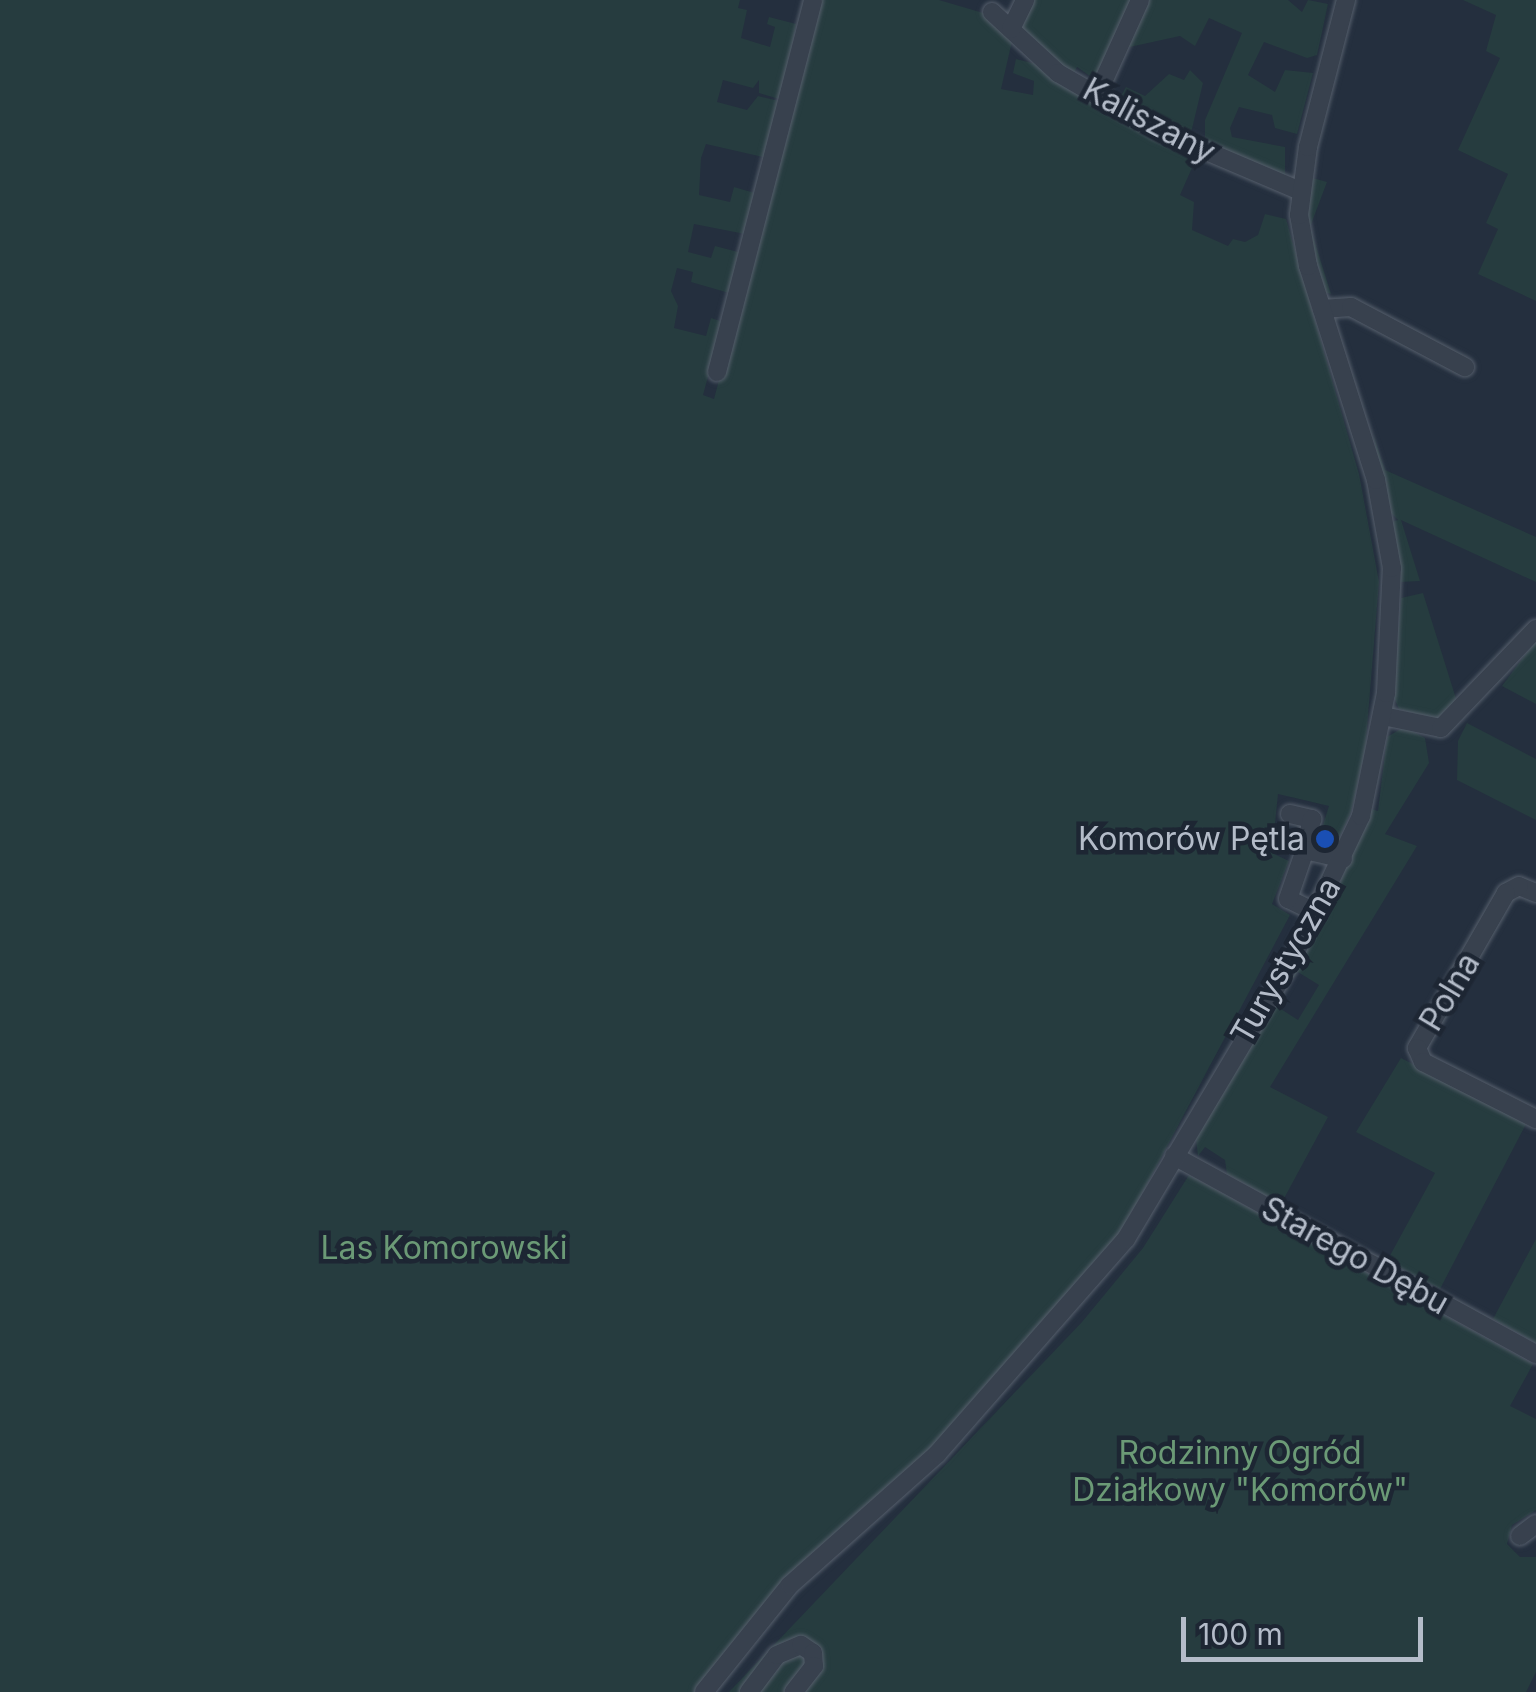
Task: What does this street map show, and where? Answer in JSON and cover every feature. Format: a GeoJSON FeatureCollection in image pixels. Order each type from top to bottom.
{"type":"FeatureCollection","features":[{"type":"Feature","properties":{"kind":"street"},"geometry":{"type":"LineString","coordinates":[[717,372],[813,0]]}},
{"type":"Feature","properties":{"kind":"street"},"geometry":{"type":"LineString","coordinates":[[1011,30],[1025,0]]}},
{"type":"Feature","properties":{"kind":"street"},"geometry":{"type":"LineString","coordinates":[[1097,95],[1140,0]]}},
{"type":"Feature","properties":{"kind":"street","name":"Turystyczna"},"geometry":{"type":"LineString","coordinates":[[704,1692],[790,1585],[936,1454],[1026,1357],[1126,1238],[1317,913],[1367,800],[1383,716],[1393,622],[1389,547],[1376,480],[1302,246],[1300,190],[1346,0]]}},
{"type":"Feature","properties":{"kind":"street","name":"Kaliszany"},"geometry":{"type":"LineString","coordinates":[[992,12],[1058,73],[1187,146],[1300,190]]}},
{"type":"Feature","properties":{"kind":"street"},"geometry":{"type":"LineString","coordinates":[[1322,309],[1350,307],[1465,367]]}},
{"type":"Feature","properties":{"kind":"street"},"geometry":{"type":"LineString","coordinates":[[1383,716],[1438,729],[1536,629]]}},
{"type":"Feature","properties":{"kind":"street"},"geometry":{"type":"LineString","coordinates":[[1290,814],[1312,820],[1288,899],[1317,913]]}},
{"type":"Feature","properties":{"kind":"street"},"geometry":{"type":"LineString","coordinates":[[1305,850],[1343,859]]}},
{"type":"Feature","properties":{"kind":"street","name":"Polna"},"geometry":{"type":"LineString","coordinates":[[1536,894],[1520,886],[1508,890],[1417,1048],[1423,1062],[1536,1119]]}},
{"type":"Feature","properties":{"kind":"street","name":"Starego Dębu"},"geometry":{"type":"LineString","coordinates":[[1174,1156],[1536,1354]]}},
{"type":"Feature","properties":{"kind":"street"},"geometry":{"type":"LineString","coordinates":[[1520,1536],[1536,1524]]}},
{"type":"Feature","properties":{"kind":"street"},"geometry":{"type":"LineString","coordinates":[[749,1692],[777,1655],[801,1644],[814,1654],[814,1666],[794,1692]]}},
{"type":"Feature","properties":{"kind":"green space","name":"Las Komorowski"},"geometry":{"type":"Polygon","coordinates":[[[0,0],[740,0],[738,8],[747,10],[741,38],[770,47],[775,27],[767,24],[769,17],[796,24],[783,100],[759,93],[759,80],[753,88],[723,80],[717,102],[747,110],[758,96],[783,102],[767,158],[706,144],[701,158],[699,195],[730,202],[734,187],[758,194],[745,234],[694,224],[688,252],[711,258],[715,246],[742,253],[729,293],[691,282],[693,272],[677,268],[671,291],[678,306],[674,328],[706,336],[711,318],[723,322],[703,395],[714,399],[819,0],[939,0],[990,15],[1013,37],[1001,89],[1033,95],[1034,81],[1013,73],[1016,59],[1040,65],[1195,161],[1180,195],[1194,202],[1192,230],[1228,246],[1233,239],[1245,242],[1258,235],[1265,214],[1286,219],[1359,474],[1379,582],[1365,752],[1351,812],[1340,836],[1319,838],[1329,806],[1278,794],[1272,853],[1289,861],[1272,904],[1290,915],[1120,1235],[922,1460],[782,1583],[696,1692],[0,1692],[0,0]]]}},
{"type":"Feature","properties":{"kind":"green space"},"geometry":{"type":"Polygon","coordinates":[[[1030,0],[1134,0],[1097,81],[1077,67],[1072,76],[1016,29],[1030,0]]]}},
{"type":"Feature","properties":{"kind":"green space"},"geometry":{"type":"Polygon","coordinates":[[[1147,0],[1288,0],[1302,12],[1308,0],[1328,4],[1317,55],[1307,58],[1264,42],[1248,75],[1275,92],[1285,70],[1313,73],[1297,134],[1275,128],[1272,115],[1239,107],[1230,128],[1232,137],[1285,147],[1285,181],[1205,145],[1205,120],[1242,33],[1209,18],[1195,46],[1180,36],[1125,48],[1147,0]]]}},
{"type":"Feature","properties":{"kind":"green space"},"geometry":{"type":"Polygon","coordinates":[[[1463,0],[1536,0],[1536,301],[1478,274],[1498,229],[1486,223],[1508,174],[1458,150],[1500,58],[1486,51],[1496,15],[1463,0]]]}},
{"type":"Feature","properties":{"kind":"green space"},"geometry":{"type":"Polygon","coordinates":[[[1190,70],[1203,83],[1190,137],[1121,96],[1126,87],[1145,96],[1169,74],[1184,80],[1190,70]]]}},
{"type":"Feature","properties":{"kind":"green space"},"geometry":{"type":"Polygon","coordinates":[[[1309,177],[1327,182],[1310,227],[1331,294],[1324,292],[1307,228],[1309,177]]]}},
{"type":"Feature","properties":{"kind":"green space"},"geometry":{"type":"Polygon","coordinates":[[[1373,434],[1385,470],[1536,537],[1536,582],[1401,520],[1420,581],[1400,582],[1391,522],[1398,520],[1389,511],[1373,434]]]}},
{"type":"Feature","properties":{"kind":"green space"},"geometry":{"type":"Polygon","coordinates":[[[1423,593],[1458,705],[1442,721],[1399,709],[1393,695],[1401,598],[1423,593]]]}},
{"type":"Feature","properties":{"kind":"green space"},"geometry":{"type":"Polygon","coordinates":[[[1536,640],[1536,704],[1502,686],[1536,640]]]}},
{"type":"Feature","properties":{"kind":"green space"},"geometry":{"type":"Polygon","coordinates":[[[1467,723],[1536,759],[1536,820],[1457,780],[1458,741],[1467,723]]]}},
{"type":"Feature","properties":{"kind":"green space"},"geometry":{"type":"Polygon","coordinates":[[[1404,727],[1425,738],[1429,763],[1385,834],[1417,846],[1270,1087],[1328,1117],[1281,1204],[1227,1174],[1225,1160],[1205,1147],[1198,1156],[1195,1131],[1273,1004],[1298,1020],[1319,985],[1298,972],[1276,999],[1336,892],[1371,809],[1378,811],[1387,737],[1404,727]]]}},
{"type":"Feature","properties":{"kind":"green space"},"geometry":{"type":"Polygon","coordinates":[[[1401,1058],[1527,1122],[1440,1289],[1387,1261],[1435,1173],[1356,1132],[1401,1058]]]}},
{"type":"Feature","properties":{"kind":"green space","name":"Rodzinny Ogród Działkowy \"Komorów\""},"geometry":{"type":"Polygon","coordinates":[[[1189,1175],[1533,1364],[1510,1406],[1536,1419],[1536,1510],[1512,1525],[1507,1544],[1520,1557],[1536,1557],[1536,1672],[1526,1692],[729,1692],[1082,1322],[1143,1248],[1189,1175]]]}},
{"type":"Feature","properties":{"kind":"green space"},"geometry":{"type":"Polygon","coordinates":[[[1536,1239],[1536,1343],[1493,1319],[1536,1239]]]}},
{"type":"Feature","properties":{"kind":"place","name":"Komorów Pętla"},"geometry":{"type":"Point","coordinates":[1325,839]}}]}
